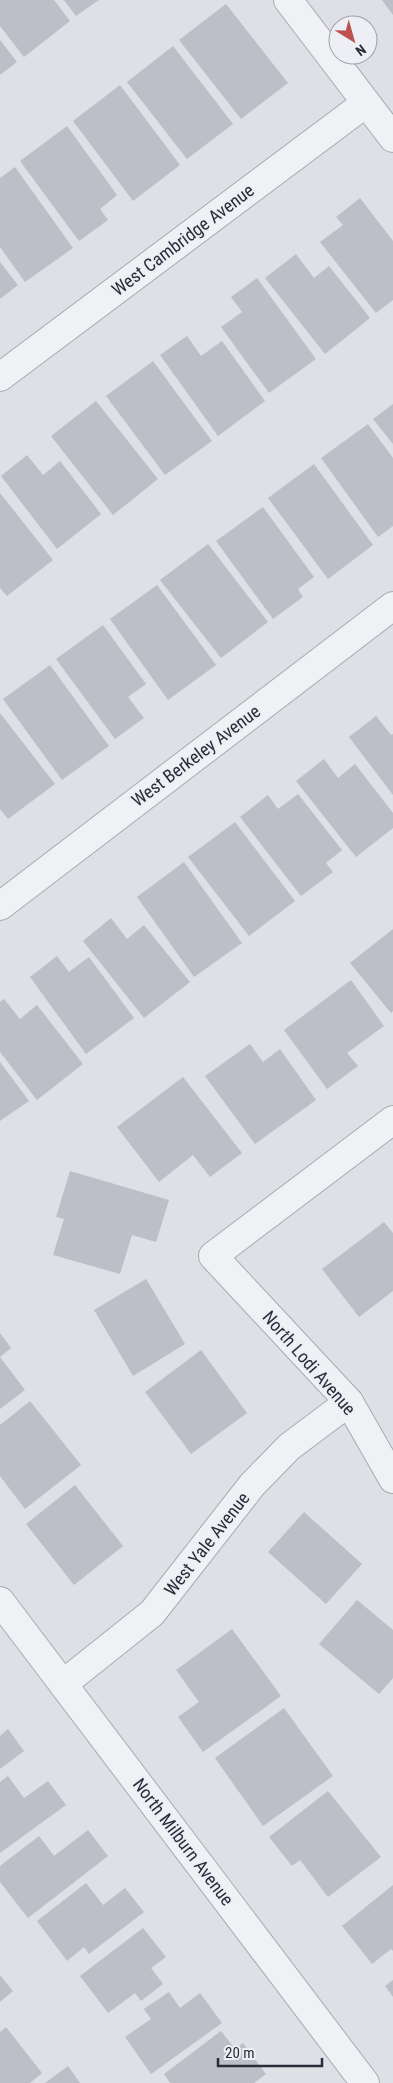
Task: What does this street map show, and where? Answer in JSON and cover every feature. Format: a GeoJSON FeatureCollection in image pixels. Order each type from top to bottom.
{"type":"FeatureCollection","features":[{"type":"Feature","properties":{"kind":"street"},"geometry":{"type":"LineString","coordinates":[[288,0],[393,138]]}},
{"type":"Feature","properties":{"kind":"street","name":"West Cambridge Avenue"},"geometry":{"type":"LineString","coordinates":[[0,377],[366,103]]}},
{"type":"Feature","properties":{"kind":"street","name":"West Berkeley Avenue"},"geometry":{"type":"LineString","coordinates":[[0,906],[393,606]]}},
{"type":"Feature","properties":{"kind":"street","name":"North Lodi Avenue"},"geometry":{"type":"LineString","coordinates":[[393,1120],[213,1256],[349,1402],[393,1479]]}},
{"type":"Feature","properties":{"kind":"street","name":"West Yale Avenue"},"geometry":{"type":"LineString","coordinates":[[63,1684],[152,1613],[252,1485],[289,1447],[349,1402]]}},
{"type":"Feature","properties":{"kind":"street","name":"North Milburn Avenue"},"geometry":{"type":"LineString","coordinates":[[0,1601],[365,2083]]}},
{"type":"Feature","properties":{"kind":"building"},"geometry":{"type":"Polygon","coordinates":[[[0,0],[54,0],[70,21],[24,57],[0,26],[0,0]]]}},
{"type":"Feature","properties":{"kind":"building"},"geometry":{"type":"Polygon","coordinates":[[[64,0],[99,0],[76,16],[64,0]]]}},
{"type":"Feature","properties":{"kind":"building"},"geometry":{"type":"Polygon","coordinates":[[[382,0],[393,0],[393,15],[382,0]]]}},
{"type":"Feature","properties":{"kind":"building"},"geometry":{"type":"Polygon","coordinates":[[[226,4],[288,83],[241,119],[179,40],[226,4]]]}},
{"type":"Feature","properties":{"kind":"building"},"geometry":{"type":"Polygon","coordinates":[[[0,40],[17,62],[0,75],[0,40]]]}},
{"type":"Feature","properties":{"kind":"building"},"geometry":{"type":"Polygon","coordinates":[[[173,46],[233,124],[187,159],[127,82],[173,46]]]}},
{"type":"Feature","properties":{"kind":"building"},"geometry":{"type":"Polygon","coordinates":[[[120,85],[180,165],[133,201],[73,121],[120,85]]]}},
{"type":"Feature","properties":{"kind":"building"},"geometry":{"type":"Polygon","coordinates":[[[67,126],[117,195],[100,209],[108,220],[79,241],[20,161],[67,126]]]}},
{"type":"Feature","properties":{"kind":"building"},"geometry":{"type":"Polygon","coordinates":[[[15,167],[73,248],[25,282],[0,247],[0,178],[15,167]]]}},
{"type":"Feature","properties":{"kind":"building"},"geometry":{"type":"Polygon","coordinates":[[[360,198],[393,241],[393,300],[376,313],[320,242],[343,225],[336,217],[360,198]]]}},
{"type":"Feature","properties":{"kind":"building"},"geometry":{"type":"Polygon","coordinates":[[[296,254],[314,278],[329,266],[370,318],[325,354],[265,278],[296,254]]]}},
{"type":"Feature","properties":{"kind":"building"},"geometry":{"type":"Polygon","coordinates":[[[0,262],[18,285],[0,299],[0,262]]]}},
{"type":"Feature","properties":{"kind":"building"},"geometry":{"type":"Polygon","coordinates":[[[257,278],[316,359],[269,393],[221,327],[242,312],[231,297],[257,278]]]}},
{"type":"Feature","properties":{"kind":"building"},"geometry":{"type":"Polygon","coordinates":[[[187,336],[201,356],[222,341],[265,401],[218,436],[160,355],[187,336]]]}},
{"type":"Feature","properties":{"kind":"building"},"geometry":{"type":"Polygon","coordinates":[[[153,361],[212,441],[165,475],[106,396],[153,361]]]}},
{"type":"Feature","properties":{"kind":"building"},"geometry":{"type":"Polygon","coordinates":[[[96,401],[158,479],[113,515],[51,436],[96,401]]]}},
{"type":"Feature","properties":{"kind":"building"},"geometry":{"type":"Polygon","coordinates":[[[393,404],[393,444],[373,419],[393,404]]]}},
{"type":"Feature","properties":{"kind":"building"},"geometry":{"type":"Polygon","coordinates":[[[368,424],[393,458],[393,526],[378,537],[321,458],[368,424]]]}},
{"type":"Feature","properties":{"kind":"building"},"geometry":{"type":"Polygon","coordinates":[[[27,455],[43,475],[60,461],[101,514],[57,549],[1,476],[27,455]]]}},
{"type":"Feature","properties":{"kind":"building"},"geometry":{"type":"Polygon","coordinates":[[[314,464],[373,545],[328,579],[268,498],[314,464]]]}},
{"type":"Feature","properties":{"kind":"building"},"geometry":{"type":"Polygon","coordinates":[[[0,493],[53,560],[7,596],[0,588],[0,493]]]}},
{"type":"Feature","properties":{"kind":"building"},"geometry":{"type":"Polygon","coordinates":[[[263,507],[314,577],[298,589],[303,597],[273,619],[216,541],[263,507]]]}},
{"type":"Feature","properties":{"kind":"building"},"geometry":{"type":"Polygon","coordinates":[[[208,544],[268,622],[221,658],[160,580],[208,544]]]}},
{"type":"Feature","properties":{"kind":"building"},"geometry":{"type":"Polygon","coordinates":[[[157,585],[216,665],[168,700],[110,619],[157,585]]]}},
{"type":"Feature","properties":{"kind":"building"},"geometry":{"type":"Polygon","coordinates":[[[103,625],[146,684],[128,697],[144,718],[115,739],[56,659],[103,625]]]}},
{"type":"Feature","properties":{"kind":"building"},"geometry":{"type":"Polygon","coordinates":[[[50,665],[109,746],[62,780],[3,699],[50,665]]]}},
{"type":"Feature","properties":{"kind":"building"},"geometry":{"type":"Polygon","coordinates":[[[0,713],[55,784],[8,819],[0,809],[0,713]]]}},
{"type":"Feature","properties":{"kind":"building"},"geometry":{"type":"Polygon","coordinates":[[[376,716],[391,735],[393,734],[393,795],[349,737],[376,716]]]}},
{"type":"Feature","properties":{"kind":"building"},"geometry":{"type":"Polygon","coordinates":[[[324,759],[338,778],[355,764],[393,813],[393,828],[356,857],[296,781],[324,759]]]}},
{"type":"Feature","properties":{"kind":"building"},"geometry":{"type":"Polygon","coordinates":[[[298,794],[342,850],[326,863],[333,872],[301,896],[240,817],[268,795],[278,809],[298,794]]]}},
{"type":"Feature","properties":{"kind":"building"},"geometry":{"type":"Polygon","coordinates":[[[235,822],[295,901],[249,936],[188,857],[235,822]]]}},
{"type":"Feature","properties":{"kind":"building"},"geometry":{"type":"Polygon","coordinates":[[[184,862],[242,943],[194,977],[137,897],[184,862]]]}},
{"type":"Feature","properties":{"kind":"building"},"geometry":{"type":"Polygon","coordinates":[[[111,918],[127,939],[144,925],[190,982],[144,1018],[83,941],[111,918]]]}},
{"type":"Feature","properties":{"kind":"building"},"geometry":{"type":"Polygon","coordinates":[[[393,929],[393,1011],[391,1013],[350,963],[393,929]]]}},
{"type":"Feature","properties":{"kind":"building"},"geometry":{"type":"Polygon","coordinates":[[[57,956],[69,972],[89,957],[134,1018],[86,1054],[30,977],[57,956]]]}},
{"type":"Feature","properties":{"kind":"building"},"geometry":{"type":"Polygon","coordinates":[[[351,980],[384,1026],[347,1053],[358,1066],[327,1089],[284,1030],[351,980]]]}},
{"type":"Feature","properties":{"kind":"building"},"geometry":{"type":"Polygon","coordinates":[[[4,999],[20,1019],[37,1005],[83,1064],[37,1100],[0,1052],[0,1002],[4,999]]]}},
{"type":"Feature","properties":{"kind":"building"},"geometry":{"type":"Polygon","coordinates":[[[250,1044],[263,1062],[280,1049],[316,1100],[255,1144],[205,1076],[250,1044]]]}},
{"type":"Feature","properties":{"kind":"building"},"geometry":{"type":"Polygon","coordinates":[[[0,1062],[29,1101],[0,1121],[0,1062]]]}},
{"type":"Feature","properties":{"kind":"building"},"geometry":{"type":"Polygon","coordinates":[[[183,1077],[242,1153],[210,1177],[193,1155],[159,1182],[117,1127],[183,1077]]]}},
{"type":"Feature","properties":{"kind":"building"},"geometry":{"type":"Polygon","coordinates":[[[70,1171],[169,1200],[156,1242],[132,1235],[120,1274],[53,1255],[64,1219],[56,1217],[70,1171]]]}},
{"type":"Feature","properties":{"kind":"building"},"geometry":{"type":"Polygon","coordinates":[[[384,1222],[393,1233],[393,1291],[359,1317],[322,1269],[384,1222]]]}},
{"type":"Feature","properties":{"kind":"building"},"geometry":{"type":"Polygon","coordinates":[[[146,1279],[185,1344],[133,1376],[94,1310],[146,1279]]]}},
{"type":"Feature","properties":{"kind":"building"},"geometry":{"type":"Polygon","coordinates":[[[0,1333],[11,1348],[0,1357],[0,1333]]]}},
{"type":"Feature","properties":{"kind":"building"},"geometry":{"type":"Polygon","coordinates":[[[201,1350],[247,1413],[191,1454],[145,1392],[201,1350]]]}},
{"type":"Feature","properties":{"kind":"building"},"geometry":{"type":"Polygon","coordinates":[[[0,1357],[25,1390],[0,1409],[0,1357]]]}},
{"type":"Feature","properties":{"kind":"building"},"geometry":{"type":"Polygon","coordinates":[[[30,1401],[81,1465],[25,1509],[0,1476],[0,1425],[30,1401]]]}},
{"type":"Feature","properties":{"kind":"building"},"geometry":{"type":"Polygon","coordinates":[[[75,1485],[123,1546],[74,1585],[26,1524],[75,1485]]]}},
{"type":"Feature","properties":{"kind":"building"},"geometry":{"type":"Polygon","coordinates":[[[304,1512],[362,1564],[326,1604],[268,1552],[304,1512]]]}},
{"type":"Feature","properties":{"kind":"building"},"geometry":{"type":"Polygon","coordinates":[[[357,1600],[393,1630],[393,1678],[379,1694],[319,1644],[357,1600]]]}},
{"type":"Feature","properties":{"kind":"building"},"geometry":{"type":"Polygon","coordinates":[[[232,1629],[281,1696],[203,1752],[178,1717],[199,1702],[176,1670],[232,1629]]]}},
{"type":"Feature","properties":{"kind":"building"},"geometry":{"type":"Polygon","coordinates":[[[284,1708],[333,1776],[263,1826],[215,1758],[284,1708]]]}},
{"type":"Feature","properties":{"kind":"building"},"geometry":{"type":"Polygon","coordinates":[[[8,1729],[24,1751],[0,1769],[0,1736],[8,1729]]]}},
{"type":"Feature","properties":{"kind":"building"},"geometry":{"type":"Polygon","coordinates":[[[8,1776],[24,1798],[48,1781],[66,1805],[0,1853],[0,1782],[8,1776]]]}},
{"type":"Feature","properties":{"kind":"building"},"geometry":{"type":"Polygon","coordinates":[[[328,1791],[381,1857],[328,1897],[300,1860],[292,1866],[269,1837],[328,1791]]]}},
{"type":"Feature","properties":{"kind":"building"},"geometry":{"type":"Polygon","coordinates":[[[88,1830],[108,1856],[28,1918],[0,1882],[0,1866],[39,1836],[54,1856],[88,1830]]]}},
{"type":"Feature","properties":{"kind":"building"},"geometry":{"type":"Polygon","coordinates":[[[86,1883],[103,1905],[125,1888],[144,1912],[89,1954],[84,1947],[67,1961],[37,1921],[86,1883]]]}},
{"type":"Feature","properties":{"kind":"building"},"geometry":{"type":"Polygon","coordinates":[[[393,1885],[393,1951],[391,1949],[372,1964],[342,1926],[393,1885]]]}},
{"type":"Feature","properties":{"kind":"building"},"geometry":{"type":"Polygon","coordinates":[[[143,1928],[166,1957],[151,1968],[163,1984],[141,2001],[135,1993],[108,2013],[80,1976],[143,1928]]]}},
{"type":"Feature","properties":{"kind":"building"},"geometry":{"type":"Polygon","coordinates":[[[0,1975],[13,1991],[0,2002],[0,1975]]]}},
{"type":"Feature","properties":{"kind":"building"},"geometry":{"type":"Polygon","coordinates":[[[393,1980],[393,1997],[385,1986],[393,1980]]]}},
{"type":"Feature","properties":{"kind":"building"},"geometry":{"type":"Polygon","coordinates":[[[169,1992],[180,2008],[200,1993],[222,2023],[151,2074],[125,2037],[151,2019],[144,2009],[169,1992]]]}},
{"type":"Feature","properties":{"kind":"building"},"geometry":{"type":"Polygon","coordinates":[[[6,2027],[42,2073],[30,2083],[0,2083],[0,2032],[6,2027]]]}},
{"type":"Feature","properties":{"kind":"building"},"geometry":{"type":"Polygon","coordinates":[[[221,2031],[235,2049],[243,2043],[266,2074],[254,2083],[170,2083],[164,2074],[221,2031]]]}},
{"type":"Feature","properties":{"kind":"building"},"geometry":{"type":"Polygon","coordinates":[[[68,2066],[80,2083],[45,2083],[68,2066]]]}}]}
